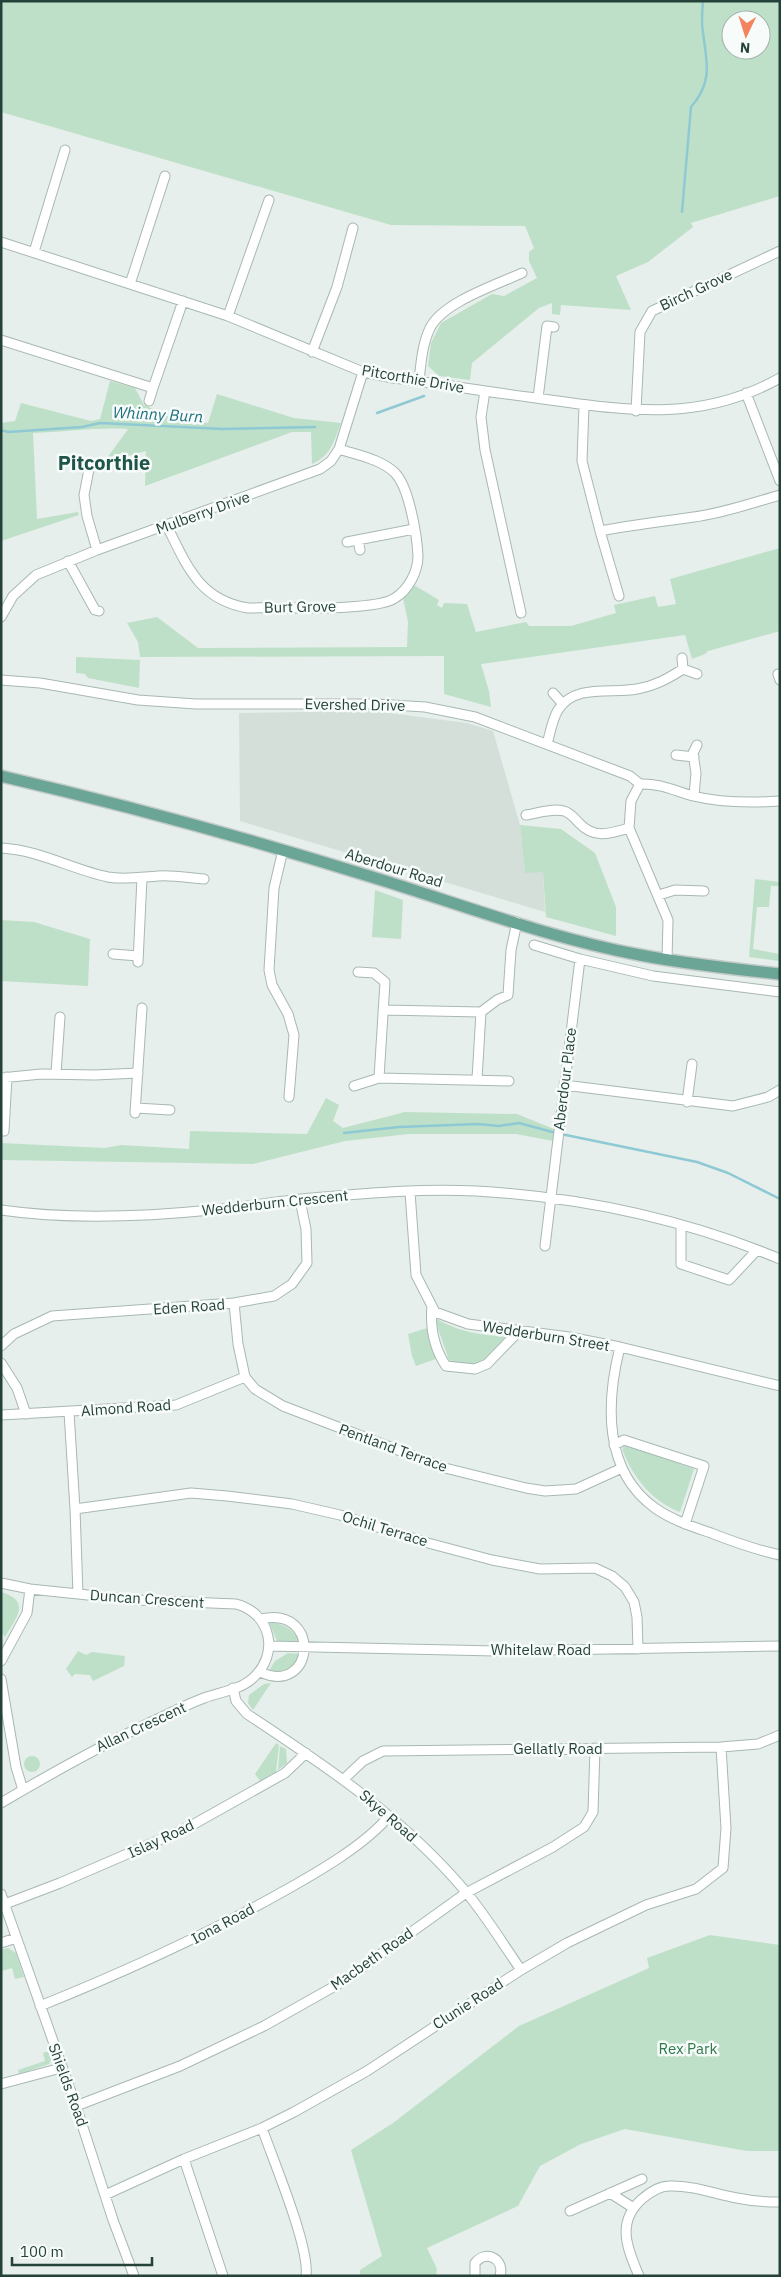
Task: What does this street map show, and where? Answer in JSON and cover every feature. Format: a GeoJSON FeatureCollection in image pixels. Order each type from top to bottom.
{"type":"FeatureCollection","features":[{"type":"Feature","properties":{"kind":"main road","name":"Aberdour Road"},"geometry":{"type":"LineString","coordinates":[[1,776],[98,799],[283,850],[517,922],[609,948],[667,960],[780,974]]}},
{"type":"Feature","properties":{"kind":"street"},"geometry":{"type":"LineString","coordinates":[[34,252],[65,150]]}},
{"type":"Feature","properties":{"kind":"street"},"geometry":{"type":"LineString","coordinates":[[130,284],[165,176]]}},
{"type":"Feature","properties":{"kind":"street"},"geometry":{"type":"LineString","coordinates":[[228,316],[268,200]]}},
{"type":"Feature","properties":{"kind":"street"},"geometry":{"type":"LineString","coordinates":[[312,352],[337,287],[353,228]]}},
{"type":"Feature","properties":{"kind":"street","name":"Pitcorthie Drive"},"geometry":{"type":"LineString","coordinates":[[1,242],[228,316],[363,372],[419,382],[584,406],[636,411],[688,409],[719,403],[780,378]]}},
{"type":"Feature","properties":{"kind":"street","name":"Birch Grove"},"geometry":{"type":"LineString","coordinates":[[636,411],[640,332],[652,311],[780,252]]}},
{"type":"Feature","properties":{"kind":"street"},"geometry":{"type":"LineString","coordinates":[[419,382],[423,350],[431,326],[449,307],[522,273]]}},
{"type":"Feature","properties":{"kind":"street"},"geometry":{"type":"LineString","coordinates":[[149,401],[183,301]]}},
{"type":"Feature","properties":{"kind":"street"},"geometry":{"type":"LineString","coordinates":[[538,398],[546,326]]}},
{"type":"Feature","properties":{"kind":"street"},"geometry":{"type":"LineString","coordinates":[[1,340],[153,388]]}},
{"type":"Feature","properties":{"kind":"street","name":"Mulberry Drive"},"geometry":{"type":"LineString","coordinates":[[1,617],[12,596],[36,575],[97,550],[309,475],[331,461],[339,449],[363,372]]}},
{"type":"Feature","properties":{"kind":"street"},"geometry":{"type":"LineString","coordinates":[[485,391],[481,417],[485,450],[521,613]]}},
{"type":"Feature","properties":{"kind":"street"},"geometry":{"type":"LineString","coordinates":[[746,393],[780,481]]}},
{"type":"Feature","properties":{"kind":"street"},"geometry":{"type":"LineString","coordinates":[[584,406],[582,461],[619,596]]}},
{"type":"Feature","properties":{"kind":"street","name":"Burt Grove"},"geometry":{"type":"LineString","coordinates":[[167,526],[189,570],[210,594],[222,601],[248,608],[369,606],[395,598],[406,588],[416,569],[418,557],[414,528],[402,481],[394,472],[382,464],[339,449]]}},
{"type":"Feature","properties":{"kind":"street"},"geometry":{"type":"LineString","coordinates":[[90,464],[84,495],[86,516],[97,550]]}},
{"type":"Feature","properties":{"kind":"street"},"geometry":{"type":"LineString","coordinates":[[600,531],[650,521],[695,517],[738,508],[780,495]]}},
{"type":"Feature","properties":{"kind":"street"},"geometry":{"type":"LineString","coordinates":[[347,542],[414,528]]}},
{"type":"Feature","properties":{"kind":"street"},"geometry":{"type":"LineString","coordinates":[[358,540],[360,550]]}},
{"type":"Feature","properties":{"kind":"street"},"geometry":{"type":"LineString","coordinates":[[68,561],[95,610],[99,611]]}},
{"type":"Feature","properties":{"kind":"street"},"geometry":{"type":"LineString","coordinates":[[682,658],[683,668]]}},
{"type":"Feature","properties":{"kind":"street"},"geometry":{"type":"LineString","coordinates":[[683,668],[697,674]]}},
{"type":"Feature","properties":{"kind":"street"},"geometry":{"type":"LineString","coordinates":[[547,744],[557,711],[563,704],[577,695],[590,692],[636,690],[667,679],[683,668]]}},
{"type":"Feature","properties":{"kind":"street","name":"Evershed Drive"},"geometry":{"type":"LineString","coordinates":[[1,680],[40,683],[138,700],[196,704],[375,704],[425,707],[470,715],[630,776],[640,784],[652,784],[694,796],[744,803],[779,804]]}},
{"type":"Feature","properties":{"kind":"street"},"geometry":{"type":"LineString","coordinates":[[553,693],[563,704]]}},
{"type":"Feature","properties":{"kind":"street"},"geometry":{"type":"LineString","coordinates":[[694,796],[696,773],[693,753],[697,745]]}},
{"type":"Feature","properties":{"kind":"street"},"geometry":{"type":"LineString","coordinates":[[676,756],[694,757]]}},
{"type":"Feature","properties":{"kind":"street"},"geometry":{"type":"LineString","coordinates":[[640,784],[631,801],[629,828],[668,920],[667,960]]}},
{"type":"Feature","properties":{"kind":"street"},"geometry":{"type":"LineString","coordinates":[[526,816],[555,810],[566,811],[583,827],[598,835],[606,835],[629,828]]}},
{"type":"Feature","properties":{"kind":"street"},"geometry":{"type":"LineString","coordinates":[[1,848],[38,854],[74,868],[110,877],[142,878],[159,876],[204,879]]}},
{"type":"Feature","properties":{"kind":"street"},"geometry":{"type":"LineString","coordinates":[[283,850],[274,888],[269,970],[272,985],[288,1014],[293,1029],[289,1097]]}},
{"type":"Feature","properties":{"kind":"street"},"geometry":{"type":"LineString","coordinates":[[113,954],[138,959],[142,878]]}},
{"type":"Feature","properties":{"kind":"street"},"geometry":{"type":"LineString","coordinates":[[658,895],[675,890],[704,891]]}},
{"type":"Feature","properties":{"kind":"street"},"geometry":{"type":"LineString","coordinates":[[383,1010],[481,1012],[497,1000],[508,995],[511,950],[517,922]]}},
{"type":"Feature","properties":{"kind":"street"},"geometry":{"type":"LineString","coordinates":[[534,945],[580,959],[653,976],[780,992]]}},
{"type":"Feature","properties":{"kind":"street","name":"Aberdour Place"},"geometry":{"type":"LineString","coordinates":[[550,1198],[580,959]]}},
{"type":"Feature","properties":{"kind":"street"},"geometry":{"type":"LineString","coordinates":[[358,972],[374,973],[385,982],[379,1078]]}},
{"type":"Feature","properties":{"kind":"street"},"geometry":{"type":"LineString","coordinates":[[142,1008],[136,1111],[170,1110]]}},
{"type":"Feature","properties":{"kind":"street"},"geometry":{"type":"LineString","coordinates":[[477,1079],[481,1012]]}},
{"type":"Feature","properties":{"kind":"street"},"geometry":{"type":"LineString","coordinates":[[56,1073],[60,1017]]}},
{"type":"Feature","properties":{"kind":"street"},"geometry":{"type":"LineString","coordinates":[[687,1102],[692,1064]]}},
{"type":"Feature","properties":{"kind":"street"},"geometry":{"type":"LineString","coordinates":[[1,1131],[4,1131],[4,1077],[56,1073],[95,1075],[138,1073]]}},
{"type":"Feature","properties":{"kind":"street"},"geometry":{"type":"LineString","coordinates":[[354,1086],[379,1078],[509,1081]]}},
{"type":"Feature","properties":{"kind":"street"},"geometry":{"type":"LineString","coordinates":[[564,1085],[687,1102],[733,1106],[768,1097],[780,1090]]}},
{"type":"Feature","properties":{"kind":"street","name":"Wedderburn Crescent"},"geometry":{"type":"LineString","coordinates":[[1,1210],[34,1214],[113,1216],[211,1210],[300,1200],[410,1192],[474,1191],[550,1198],[594,1205],[682,1225],[780,1259]]}},
{"type":"Feature","properties":{"kind":"street"},"geometry":{"type":"LineString","coordinates":[[410,1192],[416,1275],[432,1306],[430,1324],[440,1356],[446,1366],[475,1369],[487,1364],[520,1330]]}},
{"type":"Feature","properties":{"kind":"street"},"geometry":{"type":"LineString","coordinates":[[545,1246],[550,1198]]}},
{"type":"Feature","properties":{"kind":"street","name":"Eden Road"},"geometry":{"type":"LineString","coordinates":[[1,1346],[14,1334],[52,1316],[234,1304],[274,1296],[292,1284],[306,1263],[306,1229],[300,1200]]}},
{"type":"Feature","properties":{"kind":"street"},"geometry":{"type":"LineString","coordinates":[[682,1225],[681,1264],[729,1280],[757,1250]]}},
{"type":"Feature","properties":{"kind":"street"},"geometry":{"type":"LineString","coordinates":[[234,1304],[238,1344],[246,1377]]}},
{"type":"Feature","properties":{"kind":"street","name":"Wedderburn Street"},"geometry":{"type":"LineString","coordinates":[[432,1306],[435,1312],[468,1324],[520,1330],[620,1347],[780,1386]]}},
{"type":"Feature","properties":{"kind":"street"},"geometry":{"type":"LineString","coordinates":[[620,1347],[613,1376],[611,1430],[622,1468],[643,1497],[654,1507],[685,1524],[757,1550],[780,1555]]}},
{"type":"Feature","properties":{"kind":"street"},"geometry":{"type":"LineString","coordinates":[[1,1363],[17,1388],[26,1414]]}},
{"type":"Feature","properties":{"kind":"street","name":"Almond Road"},"geometry":{"type":"LineString","coordinates":[[1,1415],[176,1405],[246,1377]]}},
{"type":"Feature","properties":{"kind":"street","name":"Pentland Terrace"},"geometry":{"type":"LineString","coordinates":[[246,1377],[268,1399],[323,1422],[445,1468],[526,1488],[545,1491],[576,1489],[622,1468]]}},
{"type":"Feature","properties":{"kind":"street"},"geometry":{"type":"LineString","coordinates":[[69,1412],[78,1594]]}},
{"type":"Feature","properties":{"kind":"street"},"geometry":{"type":"LineString","coordinates":[[614,1444],[624,1440],[704,1466],[685,1524]]}},
{"type":"Feature","properties":{"kind":"street","name":"Ochil Terrace"},"geometry":{"type":"LineString","coordinates":[[75,1509],[191,1494],[227,1496],[292,1504],[340,1515],[428,1543],[492,1560],[540,1568],[595,1568],[612,1576],[625,1587],[634,1602],[637,1617],[638,1649]]}},
{"type":"Feature","properties":{"kind":"street","name":"Duncan Crescent"},"geometry":{"type":"LineString","coordinates":[[1,1583],[30,1589],[78,1594],[168,1602],[236,1604],[245,1607],[262,1619]]}},
{"type":"Feature","properties":{"kind":"street"},"geometry":{"type":"LineString","coordinates":[[2,1659],[19,1632],[27,1613],[30,1589]]}},
{"type":"Feature","properties":{"kind":"street"},"geometry":{"type":"LineString","coordinates":[[279,1617],[292,1622],[301,1632],[303,1647],[302,1658],[294,1672],[280,1678],[272,1678],[260,1672],[268,1656],[269,1646],[262,1619],[279,1617]]}},
{"type":"Feature","properties":{"kind":"street","name":"Whitelaw Road"},"geometry":{"type":"LineString","coordinates":[[269,1646],[436,1650],[780,1646]]}},
{"type":"Feature","properties":{"kind":"street","name":"Allan Crescent"},"geometry":{"type":"LineString","coordinates":[[1,1803],[115,1739],[204,1698],[251,1680],[260,1672]]}},
{"type":"Feature","properties":{"kind":"street"},"geometry":{"type":"LineString","coordinates":[[1,1680],[16,1767],[23,1790]]}},
{"type":"Feature","properties":{"kind":"street","name":"Skye Road"},"geometry":{"type":"LineString","coordinates":[[233,1688],[236,1701],[247,1714],[344,1779],[429,1851],[466,1893],[521,1970]]}},
{"type":"Feature","properties":{"kind":"street","name":"Gellatly Road"},"geometry":{"type":"LineString","coordinates":[[344,1779],[363,1761],[384,1751],[721,1747],[758,1744],[780,1735]]}},
{"type":"Feature","properties":{"kind":"street","name":"Clunie Road"},"geometry":{"type":"LineString","coordinates":[[105,2195],[262,2128],[367,2071],[521,1970],[567,1943],[646,1905],[696,1889],[723,1868],[726,1828],[721,1747]]}},
{"type":"Feature","properties":{"kind":"street","name":"Macbeth Road"},"geometry":{"type":"LineString","coordinates":[[76,2106],[180,2066],[264,2026],[342,1982],[466,1893],[553,1847],[584,1828],[593,1812],[595,1748]]}},
{"type":"Feature","properties":{"kind":"street","name":"Islay Road"},"geometry":{"type":"LineString","coordinates":[[5,1904],[60,1883],[187,1828],[286,1773],[306,1753]]}},
{"type":"Feature","properties":{"kind":"street","name":"Iona Road"},"geometry":{"type":"LineString","coordinates":[[40,2006],[162,1955],[226,1924],[317,1872],[380,1827],[389,1816]]}},
{"type":"Feature","properties":{"kind":"street","name":"Shields Road"},"geometry":{"type":"LineString","coordinates":[[1,1894],[134,2276]]}},
{"type":"Feature","properties":{"kind":"street"},"geometry":{"type":"LineString","coordinates":[[1,1943],[16,1938]]}},
{"type":"Feature","properties":{"kind":"street"},"geometry":{"type":"LineString","coordinates":[[1,2084],[61,2068]]}},
{"type":"Feature","properties":{"kind":"street"},"geometry":{"type":"LineString","coordinates":[[262,2128],[299,2233],[307,2267],[306,2276]]}},
{"type":"Feature","properties":{"kind":"street"},"geometry":{"type":"LineString","coordinates":[[184,2160],[223,2276]]}},
{"type":"Feature","properties":{"kind":"street"},"geometry":{"type":"LineString","coordinates":[[570,2211],[642,2179]]}},
{"type":"Feature","properties":{"kind":"street"},"geometry":{"type":"LineString","coordinates":[[639,2276],[627,2248],[625,2236],[628,2216],[632,2207],[649,2193],[667,2186],[684,2186],[740,2199],[780,2202]]}},
{"type":"Feature","properties":{"kind":"street"},"geometry":{"type":"LineString","coordinates":[[610,2192],[632,2207]]}},
{"type":"Feature","properties":{"kind":"street"},"geometry":{"type":"LineString","coordinates":[[475,2276],[475,2263],[483,2256],[489,2256],[500,2263],[502,2269],[500,2276]]}},
{"type":"Feature","properties":{"kind":"shaded area"},"geometry":{"type":"Polygon","coordinates":[[[374,711],[467,723],[493,731],[520,825],[525,872],[543,872],[545,912],[240,821],[239,713],[374,711]]]}},
{"type":"Feature","properties":{"kind":"green space"},"geometry":{"type":"Polygon","coordinates":[[[1,1],[780,1],[780,196],[691,223],[693,227],[648,262],[616,276],[631,310],[561,305],[560,315],[552,314],[552,303],[539,308],[472,363],[470,380],[439,376],[428,366],[431,343],[441,323],[492,294],[504,296],[537,278],[529,261],[529,252],[534,248],[525,226],[391,225],[1,112],[1,1]]]}},
{"type":"Feature","properties":{"kind":"green space"},"geometry":{"type":"Polygon","coordinates":[[[110,381],[135,388],[144,405],[170,417],[208,423],[217,394],[294,418],[341,423],[328,452],[324,457],[312,464],[311,432],[292,432],[145,486],[146,451],[110,461],[107,458],[128,429],[92,429],[33,433],[37,519],[78,512],[79,515],[1,541],[1,423],[15,421],[21,403],[91,421],[100,419],[110,381]]]}},
{"type":"Feature","properties":{"kind":"green space"},"geometry":{"type":"Polygon","coordinates":[[[780,548],[780,631],[708,651],[692,659],[685,635],[481,664],[489,691],[491,707],[444,694],[444,656],[140,657],[138,642],[127,623],[157,617],[198,648],[407,647],[408,622],[403,598],[414,585],[439,600],[437,605],[442,608],[444,603],[467,604],[476,632],[526,622],[529,626],[571,626],[616,613],[614,605],[655,596],[658,607],[676,604],[670,579],[780,548]]]}},
{"type":"Feature","properties":{"kind":"green space"},"geometry":{"type":"Polygon","coordinates":[[[76,657],[140,660],[139,688],[88,678],[85,674],[76,673],[76,657]]]}},
{"type":"Feature","properties":{"kind":"green space"},"geometry":{"type":"Polygon","coordinates":[[[520,825],[561,829],[595,853],[616,907],[616,936],[546,917],[543,872],[525,873],[520,825]]]}},
{"type":"Feature","properties":{"kind":"green space"},"geometry":{"type":"Polygon","coordinates":[[[755,879],[780,882],[780,886],[771,886],[769,907],[757,907],[753,949],[780,954],[779,961],[749,957],[755,879]]]}},
{"type":"Feature","properties":{"kind":"green space"},"geometry":{"type":"Polygon","coordinates":[[[375,890],[403,900],[401,939],[372,937],[375,890]]]}},
{"type":"Feature","properties":{"kind":"green space"},"geometry":{"type":"Polygon","coordinates":[[[1,920],[34,922],[90,939],[88,986],[1,981],[1,920]]]}},
{"type":"Feature","properties":{"kind":"green space"},"geometry":{"type":"Polygon","coordinates":[[[326,1098],[339,1105],[333,1121],[343,1128],[405,1112],[517,1114],[554,1129],[553,1141],[516,1134],[409,1134],[345,1141],[253,1164],[1,1160],[1,1143],[105,1148],[121,1145],[189,1149],[190,1131],[307,1134],[326,1098]]]}},
{"type":"Feature","properties":{"kind":"green space"},"geometry":{"type":"Polygon","coordinates":[[[437,1319],[462,1330],[506,1337],[507,1341],[480,1364],[453,1362],[449,1360],[435,1320],[437,1319]]]}},
{"type":"Feature","properties":{"kind":"green space"},"geometry":{"type":"Polygon","coordinates":[[[427,1328],[436,1359],[416,1366],[408,1334],[427,1328]]]}},
{"type":"Feature","properties":{"kind":"green space"},"geometry":{"type":"Polygon","coordinates":[[[626,1445],[694,1469],[680,1512],[661,1502],[638,1480],[623,1451],[623,1447],[626,1445]]]}},
{"type":"Feature","properties":{"kind":"green space"},"geometry":{"type":"Polygon","coordinates":[[[1,1592],[11,1596],[19,1605],[17,1617],[5,1637],[1,1632],[1,1592]]]}},
{"type":"Feature","properties":{"kind":"green space"},"geometry":{"type":"Polygon","coordinates":[[[269,1622],[287,1627],[300,1640],[298,1643],[277,1641],[269,1622]]]}},
{"type":"Feature","properties":{"kind":"green space"},"geometry":{"type":"Polygon","coordinates":[[[78,1651],[86,1655],[92,1652],[125,1656],[124,1666],[93,1681],[90,1675],[75,1674],[72,1677],[66,1669],[78,1651]]]}},
{"type":"Feature","properties":{"kind":"green space"},"geometry":{"type":"Polygon","coordinates":[[[288,1653],[299,1654],[299,1657],[286,1670],[268,1672],[275,1661],[288,1653]]]}},
{"type":"Feature","properties":{"kind":"green space"},"geometry":{"type":"Polygon","coordinates":[[[271,1683],[253,1710],[248,1703],[249,1695],[264,1684],[271,1683]]]}},
{"type":"Feature","properties":{"kind":"green space"},"geometry":{"type":"Polygon","coordinates":[[[276,1743],[279,1745],[276,1772],[260,1781],[255,1774],[276,1743]]]}},
{"type":"Feature","properties":{"kind":"green space"},"geometry":{"type":"Polygon","coordinates":[[[280,1746],[286,1749],[287,1763],[278,1770],[280,1746]]]}},
{"type":"Feature","properties":{"kind":"green space"},"geometry":{"type":"Polygon","coordinates":[[[29,1756],[35,1756],[40,1761],[38,1770],[29,1772],[24,1767],[24,1761],[29,1756]]]}},
{"type":"Feature","properties":{"kind":"green space","name":"Rex Park"},"geometry":{"type":"Polygon","coordinates":[[[710,1935],[780,1945],[780,2151],[747,2151],[625,2129],[581,2144],[540,2166],[518,2206],[427,2248],[437,2269],[436,2276],[360,2276],[360,2270],[382,2256],[351,2150],[393,2123],[519,2026],[649,1968],[647,1958],[710,1935]]]}},
{"type":"Feature","properties":{"kind":"green space"},"geometry":{"type":"Polygon","coordinates":[[[8,1948],[16,1953],[24,1977],[15,1979],[12,1968],[2,1971],[1,1950],[8,1948]]]}},
{"type":"Feature","properties":{"kind":"green space"},"geometry":{"type":"Polygon","coordinates":[[[49,2051],[51,2060],[49,2064],[19,2074],[18,2070],[45,2061],[43,2053],[49,2051]]]}},
{"type":"Feature","properties":{"kind":"waterway","name":"Whinny Burn"},"geometry":{"type":"LineString","coordinates":[[682,212],[691,107],[703,89],[707,72],[702,25],[703,1]]}},
{"type":"Feature","properties":{"kind":"waterway","name":"Whinny Burn"},"geometry":{"type":"LineString","coordinates":[[377,413],[424,396]]}},
{"type":"Feature","properties":{"kind":"waterway","name":"Whinny Burn"},"geometry":{"type":"LineString","coordinates":[[1,430],[8,432],[82,427],[100,423],[223,429],[315,427]]}},
{"type":"Feature","properties":{"kind":"waterway"},"geometry":{"type":"LineString","coordinates":[[344,1133],[399,1127],[478,1124],[499,1126],[519,1123],[556,1133]]}},
{"type":"Feature","properties":{"kind":"waterway"},"geometry":{"type":"LineString","coordinates":[[561,1134],[697,1162],[728,1173],[780,1199]]}},
{"type":"Feature","properties":{"kind":"district","name":"Pitcorthie"},"geometry":{"type":"Point","coordinates":[104,463]}}]}
